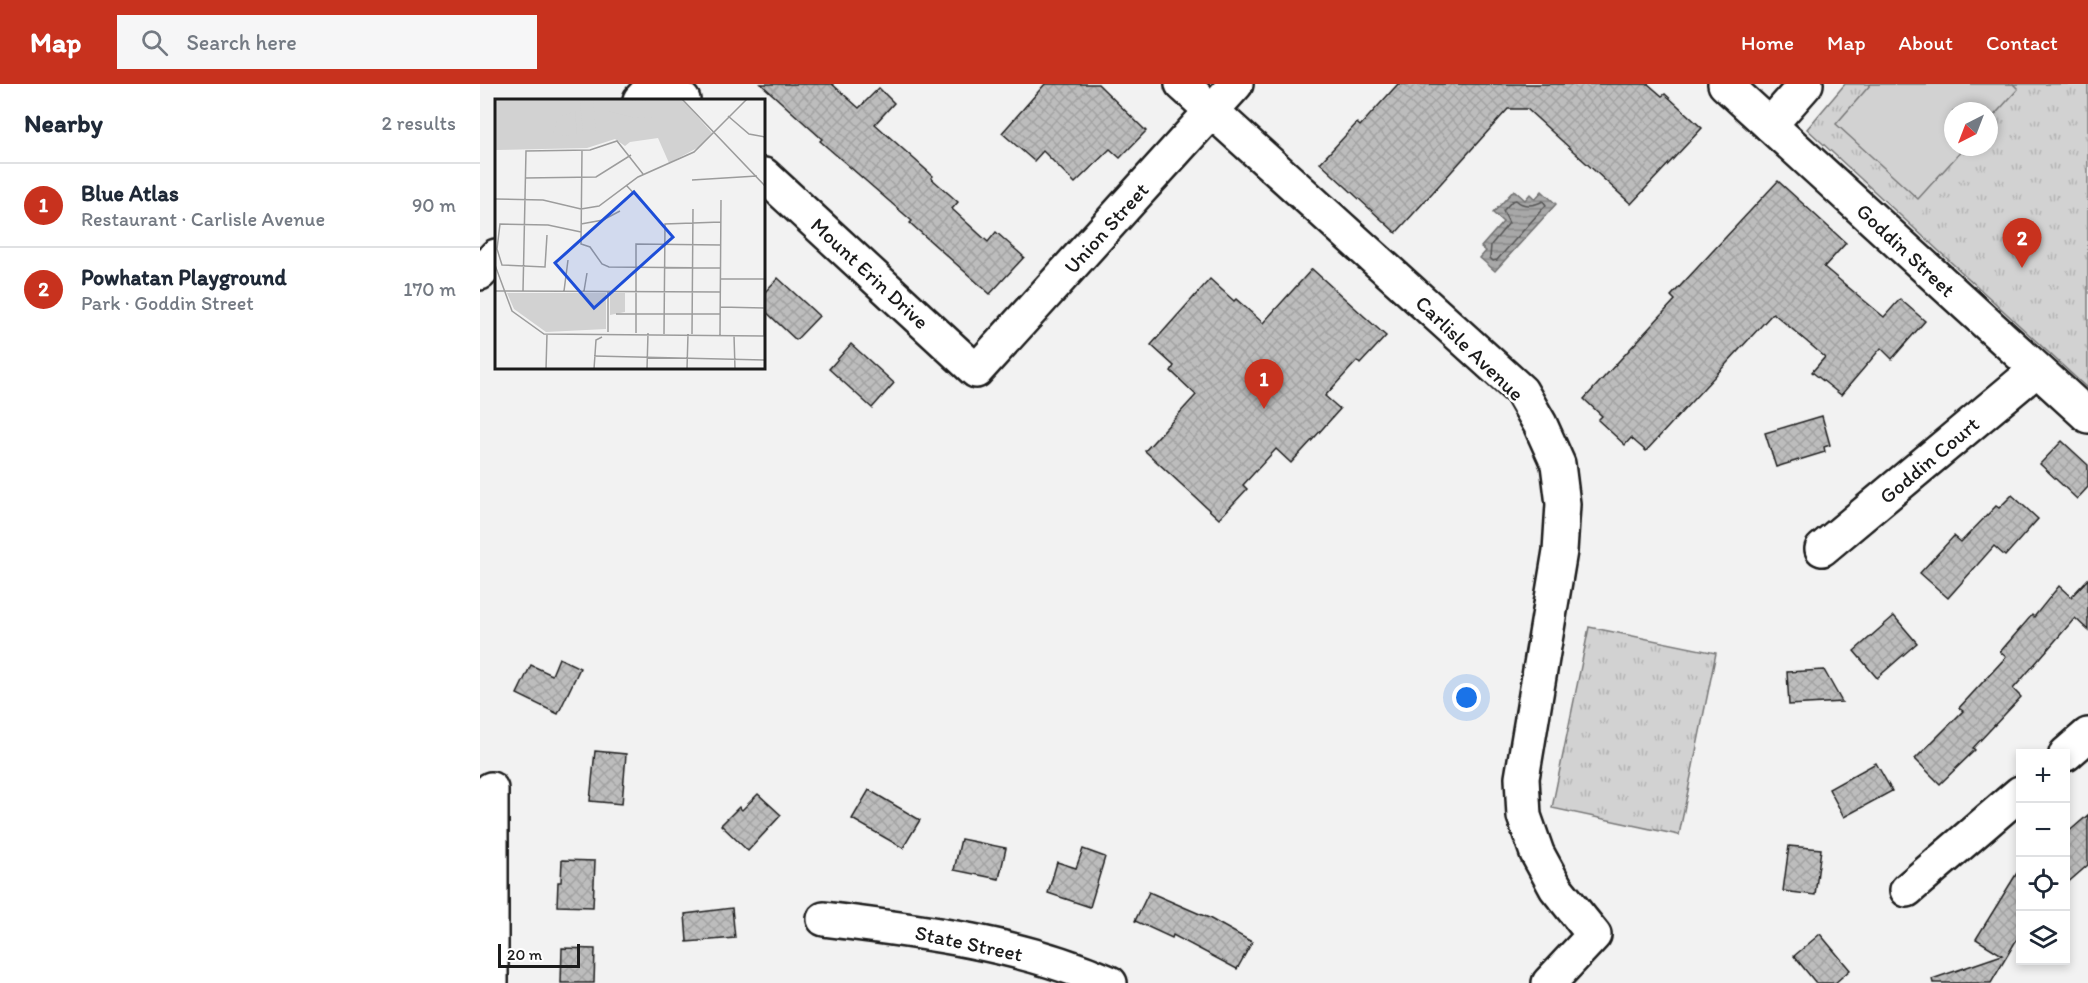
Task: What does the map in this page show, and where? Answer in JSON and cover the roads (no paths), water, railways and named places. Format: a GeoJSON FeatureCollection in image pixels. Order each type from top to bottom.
{"type":"FeatureCollection","features":[{"type":"Feature","properties":{"kind":"street"},"geometry":{"type":"LineString","coordinates":[[641,99],[655,84]]}},
{"type":"Feature","properties":{"kind":"street"},"geometry":{"type":"LineString","coordinates":[[665,84],[681,99]]}},
{"type":"Feature","properties":{"kind":"street","name":"Carlisle Avenue"},"geometry":{"type":"LineString","coordinates":[[1182,84],[1521,391],[1540,424],[1558,464],[1563,504],[1560,551],[1522,778],[1524,816],[1537,853],[1556,888],[1594,935],[1549,983]]}},
{"type":"Feature","properties":{"kind":"street","name":"Union Street"},"geometry":{"type":"LineString","coordinates":[[976,371],[1236,84]]}},
{"type":"Feature","properties":{"kind":"street","name":"Goddin Street"},"geometry":{"type":"LineString","coordinates":[[1725,84],[2088,416]]}},
{"type":"Feature","properties":{"kind":"street"},"geometry":{"type":"LineString","coordinates":[[1770,125],[1806,84]]}},
{"type":"Feature","properties":{"kind":"street","name":"Mount Erin Drive"},"geometry":{"type":"LineString","coordinates":[[765,176],[976,371]]}},
{"type":"Feature","properties":{"kind":"street"},"geometry":{"type":"LineString","coordinates":[[480,273],[495,257]]}},
{"type":"Feature","properties":{"kind":"street","name":"Goddin Court"},"geometry":{"type":"LineString","coordinates":[[1822,549],[2036,370]]}},
{"type":"Feature","properties":{"kind":"street"},"geometry":{"type":"LineString","coordinates":[[2070,751],[2088,735]]}},
{"type":"Feature","properties":{"kind":"street"},"geometry":{"type":"LineString","coordinates":[[491,789],[491,983]]}},
{"type":"Feature","properties":{"kind":"street"},"geometry":{"type":"LineString","coordinates":[[1907,890],[2016,796]]}},
{"type":"Feature","properties":{"kind":"street","name":"State Street"},"geometry":{"type":"LineString","coordinates":[[824,919],[936,933],[1023,953],[1110,983]]}},
{"type":"Feature","properties":{"kind":"water"},"geometry":{"type":"Polygon","coordinates":[[[1514,190],[1525,200],[1530,194],[1535,199],[1542,191],[1556,204],[1495,271],[1480,258],[1486,251],[1481,247],[1503,222],[1493,213],[1514,190]]]}},
{"type":"Feature","properties":{"kind":"place","name":"Powhatan Playground"},"geometry":{"type":"Point","coordinates":[2022,268]}},
{"type":"Feature","properties":{"kind":"place","name":"Blue Atlas"},"geometry":{"type":"Point","coordinates":[1264,409]}}]}
